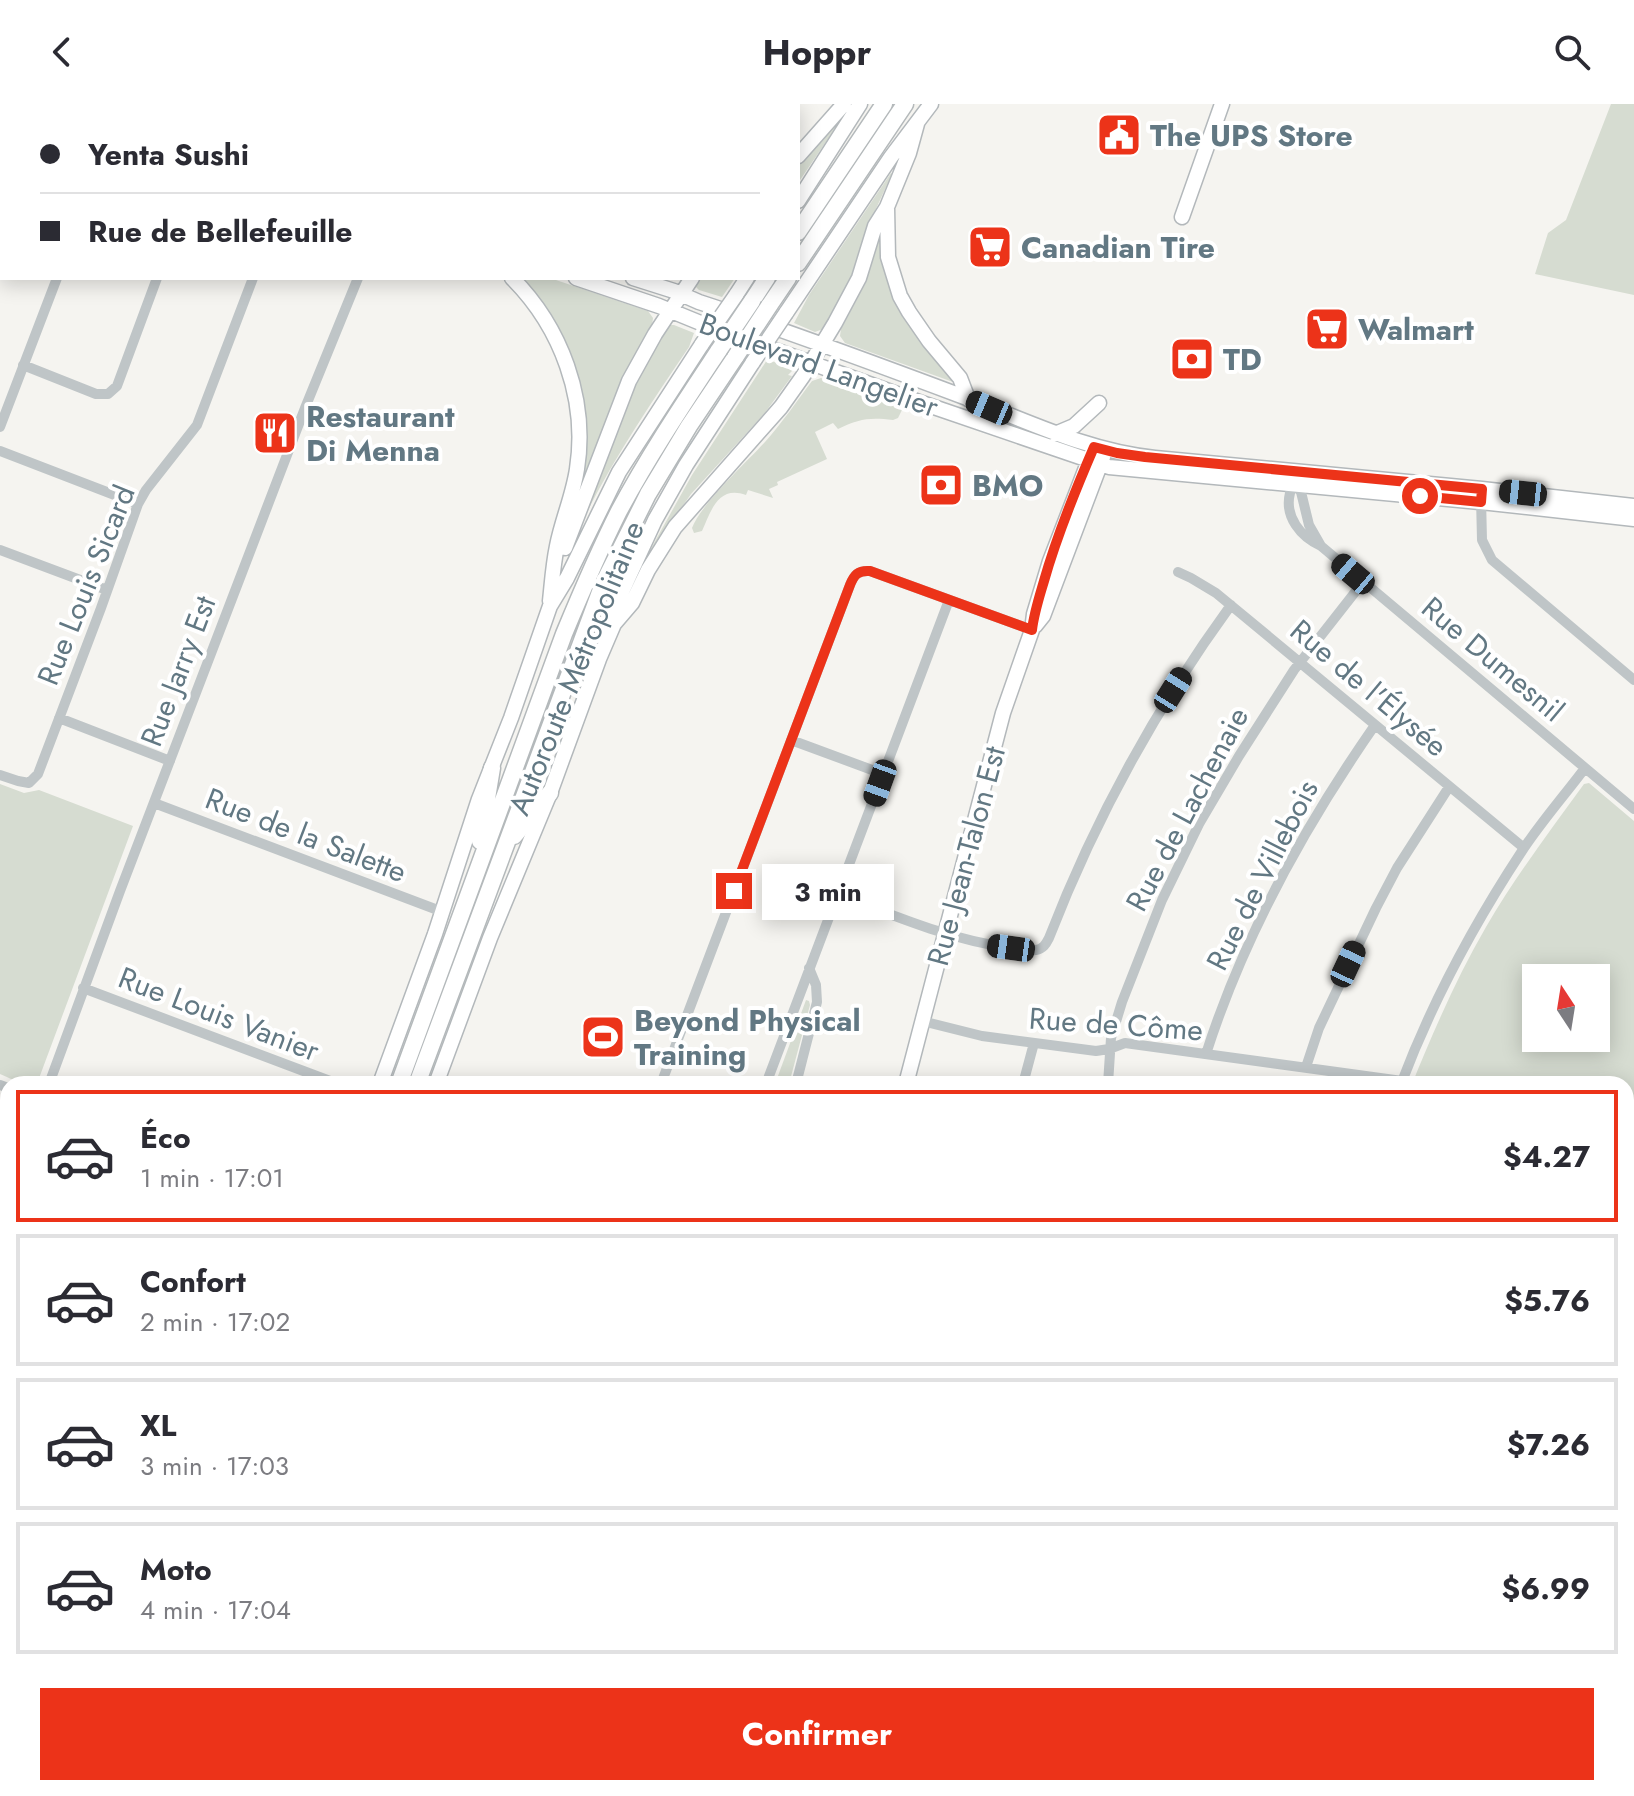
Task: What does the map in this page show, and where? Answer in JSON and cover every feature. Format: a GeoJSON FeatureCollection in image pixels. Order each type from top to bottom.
{"type":"FeatureCollection","features":[{"type":"Feature","properties":{"kind":"highway"},"geometry":{"type":"LineString","coordinates":[[800,229],[884,104]]}},
{"type":"Feature","properties":{"kind":"highway"},"geometry":{"type":"LineString","coordinates":[[800,260],[905,104]]}},
{"type":"Feature","properties":{"kind":"highway","name":"Autoroute Métropolitaine"},"geometry":{"type":"LineString","coordinates":[[402,1076],[564,634],[592,568],[648,461],[766,280]]}},
{"type":"Feature","properties":{"kind":"highway","name":"Autoroute Métropolitaine"},"geometry":{"type":"LineString","coordinates":[[420,1076],[603,584],[654,483],[787,280]]}},
{"type":"Feature","properties":{"kind":"highway"},"geometry":{"type":"LineString","coordinates":[[476,875],[492,768]]}},
{"type":"Feature","properties":{"kind":"highway"},"geometry":{"type":"LineString","coordinates":[[502,854],[550,793]]}},
{"type":"Feature","properties":{"kind":"main road"},"geometry":{"type":"LineString","coordinates":[[804,144],[844,104]]}},
{"type":"Feature","properties":{"kind":"main road"},"geometry":{"type":"LineString","coordinates":[[800,198],[860,104]]}},
{"type":"Feature","properties":{"kind":"main road"},"geometry":{"type":"LineString","coordinates":[[439,1076],[614,624],[619,598],[655,520],[686,465],[753,362],[891,157],[931,104]]}},
{"type":"Feature","properties":{"kind":"main road"},"geometry":{"type":"LineString","coordinates":[[1182,217],[1222,104]]}},
{"type":"Feature","properties":{"kind":"main road"},"geometry":{"type":"LineString","coordinates":[[614,624],[632,603],[675,527],[781,407],[821,345],[853,291],[875,226],[887,207],[909,153],[917,124]]}},
{"type":"Feature","properties":{"kind":"main road"},"geometry":{"type":"LineString","coordinates":[[887,207],[888,257],[900,296],[929,341],[960,378],[968,399]]}},
{"type":"Feature","properties":{"kind":"main road"},"geometry":{"type":"LineString","coordinates":[[514,280],[542,314],[557,340],[570,375],[577,409],[577,467],[558,542],[550,606]]}},
{"type":"Feature","properties":{"kind":"main road","name":"Boulevard Langelier"},"geometry":{"type":"LineString","coordinates":[[582,280],[810,363],[1097,456]]}},
{"type":"Feature","properties":{"kind":"main road","name":"Boulevard Langelier"},"geometry":{"type":"LineString","coordinates":[[639,280],[968,399],[1055,434],[1114,468],[1296,477],[1634,506]]}},
{"type":"Feature","properties":{"kind":"main road"},"geometry":{"type":"LineString","coordinates":[[553,572],[565,549],[624,392],[647,346],[691,280]]}},
{"type":"Feature","properties":{"kind":"main road"},"geometry":{"type":"LineString","coordinates":[[383,1076],[550,606],[619,472],[746,280]]}},
{"type":"Feature","properties":{"kind":"main road"},"geometry":{"type":"LineString","coordinates":[[1055,434],[1074,426],[1099,403]]}},
{"type":"Feature","properties":{"kind":"main road","name":"Rue Jean-Talon Est"},"geometry":{"type":"LineString","coordinates":[[908,1076],[1003,713],[1032,630],[1043,616],[1097,456]]}},
{"type":"Feature","properties":{"kind":"main road","name":"Boulevard Langelier"},"geometry":{"type":"LineString","coordinates":[[1482,495],[1634,519]]}},
{"type":"Feature","properties":{"kind":"street"},"geometry":{"type":"LineString","coordinates":[[0,427],[56,280]]}},
{"type":"Feature","properties":{"kind":"street"},"geometry":{"type":"LineString","coordinates":[[23,365],[96,394],[108,394],[117,386],[156,280]]}},
{"type":"Feature","properties":{"kind":"street","name":"Rue Louis Sicard"},"geometry":{"type":"LineString","coordinates":[[0,775],[29,783],[38,774],[138,504],[197,425],[252,280]]}},
{"type":"Feature","properties":{"kind":"street","name":"Rue Jarry Est"},"geometry":{"type":"LineString","coordinates":[[52,1076],[309,395],[357,280]]}},
{"type":"Feature","properties":{"kind":"street"},"geometry":{"type":"LineString","coordinates":[[0,451],[138,504]]}},
{"type":"Feature","properties":{"kind":"street","name":"Rue Dumesnil"},"geometry":{"type":"LineString","coordinates":[[1296,477],[1290,493],[1291,513],[1300,533],[1321,546],[1634,809]]}},
{"type":"Feature","properties":{"kind":"street"},"geometry":{"type":"LineString","coordinates":[[1482,495],[1482,540],[1492,560],[1634,680]]}},
{"type":"Feature","properties":{"kind":"street"},"geometry":{"type":"LineString","coordinates":[[0,550],[107,590]]}},
{"type":"Feature","properties":{"kind":"street"},"geometry":{"type":"LineString","coordinates":[[664,1076],[856,573],[870,571],[1032,630]]}},
{"type":"Feature","properties":{"kind":"street","name":"Rue de l'Élysée"},"geometry":{"type":"LineString","coordinates":[[1178,572],[1209,588],[1231,605],[1524,848]]}},
{"type":"Feature","properties":{"kind":"street","name":"Rue de Lachenaie"},"geometry":{"type":"LineString","coordinates":[[1108,1076],[1109,1049],[1116,1021],[1141,950],[1182,859],[1239,756],[1299,662],[1363,582]]}},
{"type":"Feature","properties":{"kind":"street"},"geometry":{"type":"LineString","coordinates":[[769,1076],[949,600]]}},
{"type":"Feature","properties":{"kind":"street"},"geometry":{"type":"LineString","coordinates":[[838,894],[931,930],[992,945],[1039,950],[1046,944],[1120,779],[1182,674],[1231,605]]}},
{"type":"Feature","properties":{"kind":"street"},"geometry":{"type":"LineString","coordinates":[[59,718],[170,761]]}},
{"type":"Feature","properties":{"kind":"street","name":"Rue de Villebois"},"geometry":{"type":"LineString","coordinates":[[1206,1054],[1234,978],[1272,894],[1311,822],[1375,725]]}},
{"type":"Feature","properties":{"kind":"street"},"geometry":{"type":"LineString","coordinates":[[791,740],[883,774]]}},
{"type":"Feature","properties":{"kind":"street"},"geometry":{"type":"LineString","coordinates":[[1405,1076],[1428,1019],[1487,907],[1524,848],[1585,768]]}},
{"type":"Feature","properties":{"kind":"street"},"geometry":{"type":"LineString","coordinates":[[1306,1067],[1319,1028],[1376,908],[1397,868],[1449,787]]}},
{"type":"Feature","properties":{"kind":"street","name":"Rue de la Salette"},"geometry":{"type":"LineString","coordinates":[[154,803],[443,912]]}},
{"type":"Feature","properties":{"kind":"street"},"geometry":{"type":"LineString","coordinates":[[798,1076],[817,1002],[816,985],[809,968]]}},
{"type":"Feature","properties":{"kind":"street","name":"Rue Louis Vanier"},"geometry":{"type":"LineString","coordinates":[[83,988],[317,1076]]}},
{"type":"Feature","properties":{"kind":"street","name":"Rue de Côme"},"geometry":{"type":"LineString","coordinates":[[922,1021],[970,1034],[1096,1051],[1125,1043],[1360,1076]]}},
{"type":"Feature","properties":{"kind":"street"},"geometry":{"type":"LineString","coordinates":[[1025,1076],[1034,1043]]}},
{"type":"Feature","properties":{"kind":"shaded area"},"geometry":{"type":"Polygon","coordinates":[[[1611,104],[1634,104],[1634,295],[1535,274],[1548,233],[1566,220],[1611,104]]]}},
{"type":"Feature","properties":{"kind":"shaded area"},"geometry":{"type":"Polygon","coordinates":[[[846,110],[800,180],[800,162],[846,110]]]}},
{"type":"Feature","properties":{"kind":"shaded area"},"geometry":{"type":"Polygon","coordinates":[[[891,173],[851,278],[823,329],[815,332],[794,323],[809,295],[891,173]]]}},
{"type":"Feature","properties":{"kind":"shaded area"},"geometry":{"type":"Polygon","coordinates":[[[880,233],[884,258],[955,380],[953,382],[845,343],[840,336],[866,282],[880,233]]]}},
{"type":"Feature","properties":{"kind":"shaded area"},"geometry":{"type":"Polygon","coordinates":[[[521,280],[556,280],[648,311],[653,318],[652,326],[619,386],[581,486],[582,408],[521,280]]]}},
{"type":"Feature","properties":{"kind":"shaded area"},"geometry":{"type":"Polygon","coordinates":[[[698,280],[734,280],[722,297],[696,287],[698,280]]]}},
{"type":"Feature","properties":{"kind":"shaded area"},"geometry":{"type":"Polygon","coordinates":[[[669,325],[694,333],[689,347],[620,453],[583,520],[641,370],[669,325]]]}},
{"type":"Feature","properties":{"kind":"shaded area"},"geometry":{"type":"Polygon","coordinates":[[[767,360],[789,366],[792,371],[788,375],[792,376],[764,414],[691,494],[650,553],[692,475],[767,360]]]}},
{"type":"Feature","properties":{"kind":"shaded area"},"geometry":{"type":"Polygon","coordinates":[[[821,378],[899,406],[902,410],[893,420],[864,420],[838,429],[833,423],[815,432],[827,459],[777,482],[778,485],[769,489],[773,498],[748,490],[746,495],[736,493],[722,497],[712,508],[702,531],[694,533],[692,528],[697,518],[714,496],[771,435],[812,381],[821,378]]]}},
{"type":"Feature","properties":{"kind":"shaded area"},"geometry":{"type":"Polygon","coordinates":[[[1589,783],[1634,821],[1634,1076],[1415,1076],[1446,1004],[1486,927],[1584,784],[1589,783]]]}},
{"type":"Feature","properties":{"kind":"shaded area"},"geometry":{"type":"Polygon","coordinates":[[[0,784],[24,793],[39,790],[133,826],[40,1076],[0,1074],[0,784]]]}},
{"type":"Feature","properties":{"kind":"shaded area"},"geometry":{"type":"Polygon","coordinates":[[[806,1000],[809,1001],[791,1076],[778,1076],[806,1000]]]}},
{"type":"Feature","properties":{"kind":"place","name":"The UPS Store"},"geometry":{"type":"Point","coordinates":[1119,135]}},
{"type":"Feature","properties":{"kind":"place","name":"Canadian Tire"},"geometry":{"type":"Point","coordinates":[990,247]}},
{"type":"Feature","properties":{"kind":"place","name":"Walmart"},"geometry":{"type":"Point","coordinates":[1327,329]}},
{"type":"Feature","properties":{"kind":"place","name":"TD"},"geometry":{"type":"Point","coordinates":[1192,359]}},
{"type":"Feature","properties":{"kind":"place","name":"Restaurant Di Menna"},"geometry":{"type":"Point","coordinates":[275,433]}},
{"type":"Feature","properties":{"kind":"place","name":"BMO"},"geometry":{"type":"Point","coordinates":[941,485]}},
{"type":"Feature","properties":{"kind":"place","name":"Beyond Physical Training"},"geometry":{"type":"Point","coordinates":[603,1037]}},
{"type":"Feature","properties":{"kind":"route"},"geometry":{"type":"LineString","coordinates":[[734,891],[856,573],[870,571],[1032,630],[1050,561],[1094,447],[1145,457],[1482,489],[1481,502],[1420,496]]}}]}
